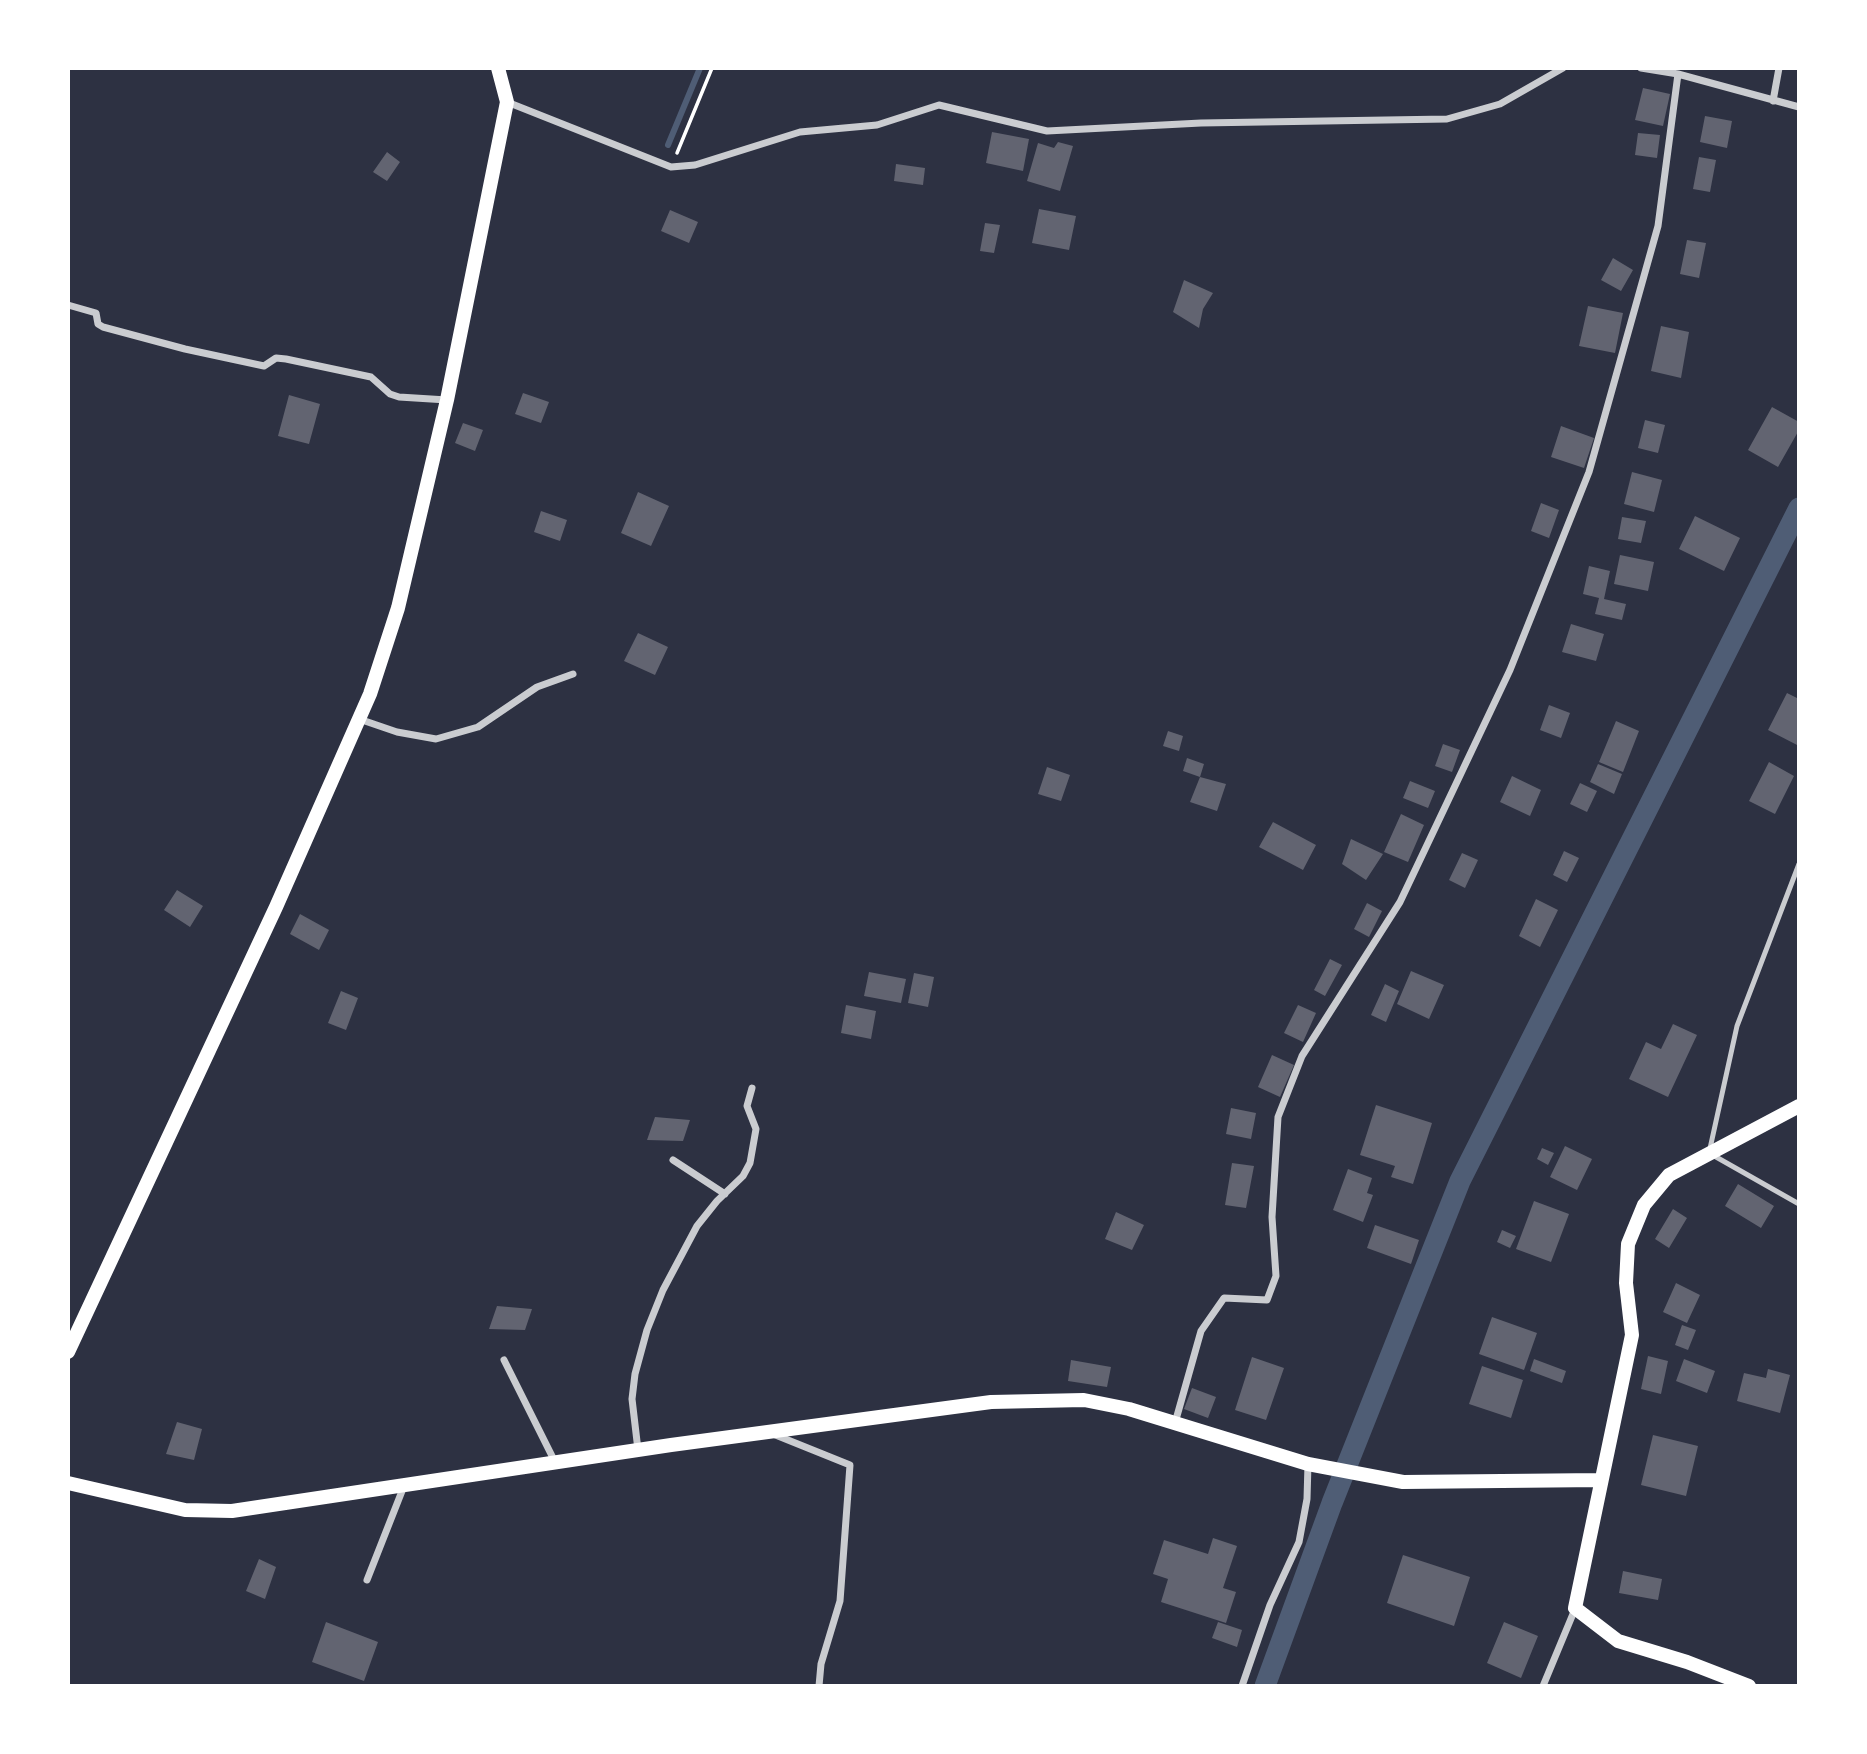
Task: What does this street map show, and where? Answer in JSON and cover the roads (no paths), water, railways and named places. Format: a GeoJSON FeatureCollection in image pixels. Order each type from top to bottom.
{"type":"FeatureCollection","features":[{"type":"Feature","properties":{"kind":"main road"},"geometry":{"type":"LineString","coordinates":[[68,1352],[276,907],[359,719],[398,608],[447,400],[507,102],[498,68]]}},
{"type":"Feature","properties":{"kind":"main road"},"geometry":{"type":"LineString","coordinates":[[1748,1686],[1687,1662],[1618,1641],[1576,1608],[1632,1335],[1626,1283],[1628,1244],[1644,1205],[1669,1175],[1799,1106]]}},
{"type":"Feature","properties":{"kind":"main road"},"geometry":{"type":"LineString","coordinates":[[68,1483],[185,1510],[232,1511],[768,1432],[1005,1402],[1084,1400],[1129,1409],[1308,1464],[1403,1482],[1601,1480]]}},
{"type":"Feature","properties":{"kind":"street"},"geometry":{"type":"LineString","coordinates":[[507,102],[671,167],[695,166],[800,132],[877,125],[939,104],[1047,131],[1201,123],[1447,119],[1500,104],[1563,68]]}},
{"type":"Feature","properties":{"kind":"street"},"geometry":{"type":"LineString","coordinates":[[1641,68],[1678,74],[1799,107]]}},
{"type":"Feature","properties":{"kind":"street"},"geometry":{"type":"LineString","coordinates":[[1773,101],[1779,68]]}},
{"type":"Feature","properties":{"kind":"street"},"geometry":{"type":"LineString","coordinates":[[1175,1423],[1201,1331],[1224,1298],[1267,1300],[1276,1276],[1272,1217],[1278,1117],[1302,1056],[1400,902],[1510,670],[1589,472],[1658,226],[1678,74]]}},
{"type":"Feature","properties":{"kind":"street"},"geometry":{"type":"LineString","coordinates":[[68,305],[96,313],[98,324],[103,327],[185,349],[264,366],[276,358],[286,359],[371,377],[390,394],[399,397],[447,400]]}},
{"type":"Feature","properties":{"kind":"street"},"geometry":{"type":"LineString","coordinates":[[359,719],[397,732],[436,739],[478,727],[537,687],[573,674]]}},
{"type":"Feature","properties":{"kind":"street"},"geometry":{"type":"LineString","coordinates":[[638,1450],[632,1399],[635,1374],[647,1330],[663,1290],[697,1226],[743,1176],[754,1152],[756,1129],[747,1106],[752,1088]]}},
{"type":"Feature","properties":{"kind":"street"},"geometry":{"type":"LineString","coordinates":[[673,1160],[725,1194]]}},
{"type":"Feature","properties":{"kind":"street"},"geometry":{"type":"LineString","coordinates":[[504,1360],[556,1462]]}},
{"type":"Feature","properties":{"kind":"street"},"geometry":{"type":"LineString","coordinates":[[768,1432],[850,1465],[840,1601],[821,1664],[819,1686]]}},
{"type":"Feature","properties":{"kind":"street"},"geometry":{"type":"LineString","coordinates":[[1242,1686],[1270,1605],[1299,1542],[1304,1521],[1308,1464]]}},
{"type":"Feature","properties":{"kind":"street"},"geometry":{"type":"LineString","coordinates":[[367,1580],[404,1485]]}},
{"type":"Feature","properties":{"kind":"street"},"geometry":{"type":"LineString","coordinates":[[1543,1686],[1576,1608]]}},
{"type":"Feature","properties":{"kind":"lane"},"geometry":{"type":"LineString","coordinates":[[1799,864],[1737,1026],[1709,1153],[1799,1203]]}},
{"type":"Feature","properties":{"kind":"waterway"},"geometry":{"type":"LineString","coordinates":[[668,145],[700,68]]}},
{"type":"Feature","properties":{"kind":"waterway"},"geometry":{"type":"LineString","coordinates":[[1265,1686],[1332,1503],[1460,1181],[1799,508]]}}]}
